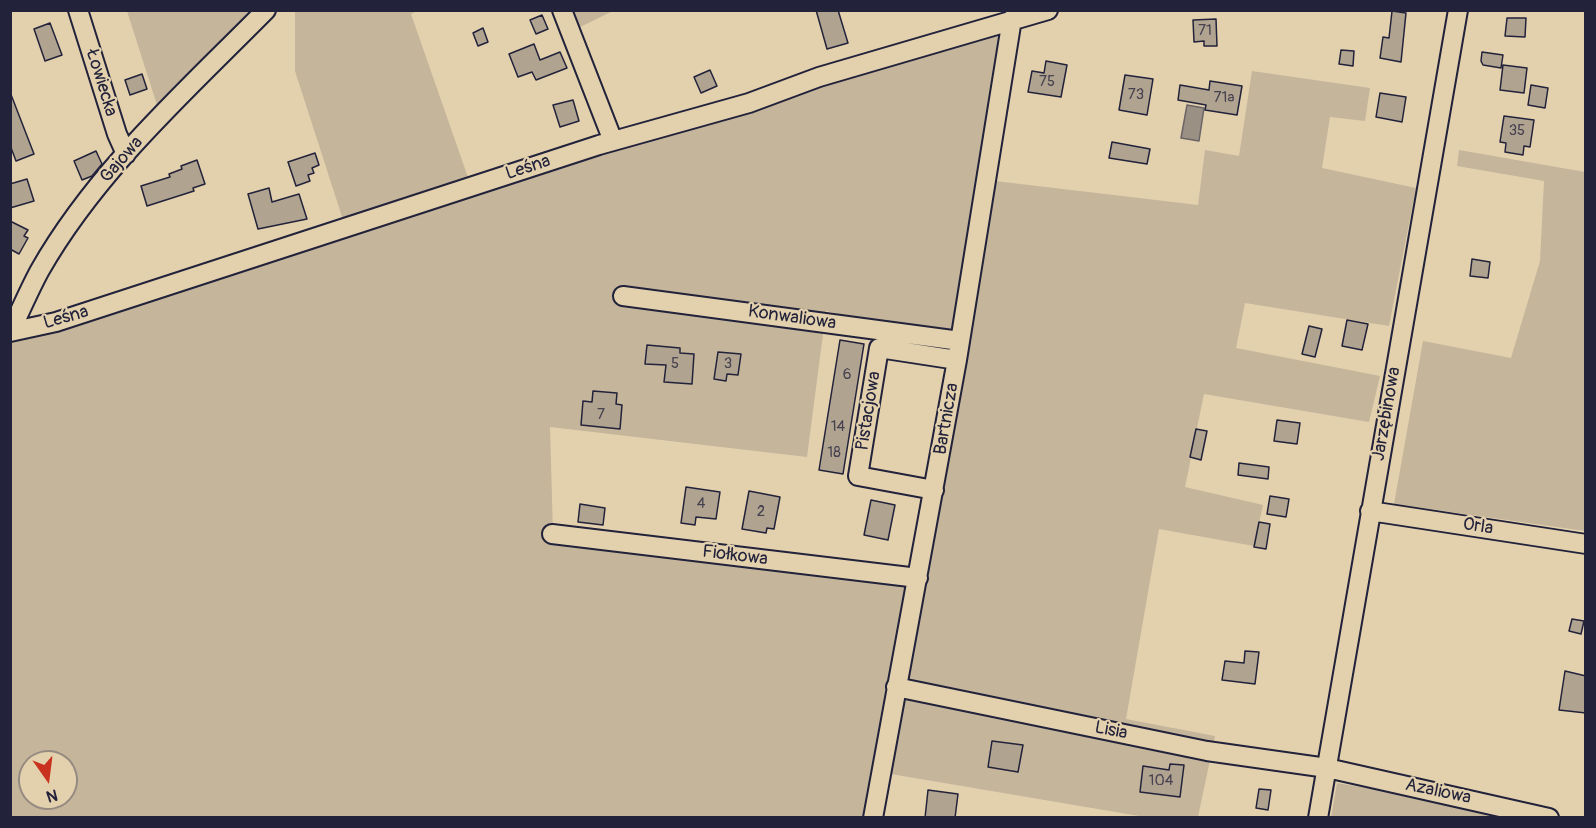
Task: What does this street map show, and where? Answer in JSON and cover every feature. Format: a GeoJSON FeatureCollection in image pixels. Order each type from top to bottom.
{"type":"FeatureCollection","features":[{"type":"Feature","properties":{"kind":"street","name":"Łowiecka"},"geometry":{"type":"LineString","coordinates":[[78,10],[117,134],[126,154]]}},
{"type":"Feature","properties":{"kind":"street","name":"Gajowa"},"geometry":{"type":"LineString","coordinates":[[10,332],[40,270],[82,207],[126,154],[266,10]]}},
{"type":"Feature","properties":{"kind":"street"},"geometry":{"type":"LineString","coordinates":[[562,10],[613,141]]}},
{"type":"Feature","properties":{"kind":"street","name":"Jarzębinowa"},"geometry":{"type":"LineString","coordinates":[[1318,818],[1458,10]]}},
{"type":"Feature","properties":{"kind":"street","name":"Leśna"},"geometry":{"type":"LineString","coordinates":[[10,332],[56,322],[613,141],[749,103],[819,77],[1044,11]]}},
{"type":"Feature","properties":{"kind":"street","name":"Bartnicza"},"geometry":{"type":"LineString","coordinates":[[873,818],[957,360],[1012,19]]}},
{"type":"Feature","properties":{"kind":"street","name":"Konwaliowa"},"geometry":{"type":"LineString","coordinates":[[623,296],[960,341]]}},
{"type":"Feature","properties":{"kind":"street","name":"Pistacjowa"},"geometry":{"type":"LineString","coordinates":[[934,489],[858,476],[879,348],[957,360]]}},
{"type":"Feature","properties":{"kind":"street","name":"Orla"},"geometry":{"type":"LineString","coordinates":[[1370,511],[1586,544]]}},
{"type":"Feature","properties":{"kind":"street","name":"Fiołkowa"},"geometry":{"type":"LineString","coordinates":[[552,534],[918,578]]}},
{"type":"Feature","properties":{"kind":"street","name":"Lisia"},"geometry":{"type":"LineString","coordinates":[[896,687],[1208,751],[1327,768]]}},
{"type":"Feature","properties":{"kind":"street","name":"Azaliowa"},"geometry":{"type":"LineString","coordinates":[[1327,768],[1549,818]]}},
{"type":"Feature","properties":{"kind":"shaded area"},"geometry":{"type":"Polygon","coordinates":[[[127,11],[266,11],[126,154],[157,105],[127,11]]]}},
{"type":"Feature","properties":{"kind":"shaded area"},"geometry":{"type":"Polygon","coordinates":[[[295,11],[417,11],[411,14],[471,186],[1012,19],[960,341],[826,311],[807,457],[550,427],[553,534],[918,578],[869,817],[11,818],[11,332],[345,226],[295,71],[295,11]]]}},
{"type":"Feature","properties":{"kind":"shaded area"},"geometry":{"type":"Polygon","coordinates":[[[570,11],[613,11],[578,28],[570,11]]]}},
{"type":"Feature","properties":{"kind":"shaded area"},"geometry":{"type":"Polygon","coordinates":[[[1252,71],[1370,88],[1365,121],[1330,117],[1322,168],[1416,188],[1389,326],[1245,303],[1236,348],[1380,376],[1369,422],[1204,394],[1185,487],[1263,505],[1254,546],[1159,529],[1126,719],[1215,736],[1198,817],[1145,817],[885,773],[995,181],[1198,205],[1205,150],[1239,156],[1252,71]]]}},
{"type":"Feature","properties":{"kind":"shaded area"},"geometry":{"type":"Polygon","coordinates":[[[1187,105],[1204,108],[1199,141],[1181,138],[1187,105]]]}},
{"type":"Feature","properties":{"kind":"shaded area"},"geometry":{"type":"Polygon","coordinates":[[[1459,150],[1585,172],[1585,531],[1394,504],[1423,341],[1511,358],[1540,261],[1544,181],[1457,166],[1459,150]]]}},
{"type":"Feature","properties":{"kind":"shaded area"},"geometry":{"type":"Polygon","coordinates":[[[1337,783],[1536,817],[1331,818],[1337,783]]]}},
{"type":"Feature","properties":{"kind":"building"},"geometry":{"type":"Polygon","coordinates":[[[816,10],[838,10],[848,43],[827,49],[816,10]]]}},
{"type":"Feature","properties":{"kind":"building"},"geometry":{"type":"Polygon","coordinates":[[[1392,11],[1406,13],[1401,62],[1380,58],[1383,37],[1389,38],[1392,11]]]}},
{"type":"Feature","properties":{"kind":"building"},"geometry":{"type":"Polygon","coordinates":[[[542,15],[548,29],[536,34],[530,20],[542,15]]]}},
{"type":"Feature","properties":{"kind":"building"},"geometry":{"type":"Polygon","coordinates":[[[1507,18],[1526,18],[1525,37],[1505,36],[1507,18]]]}},
{"type":"Feature","properties":{"kind":"building"},"geometry":{"type":"Polygon","coordinates":[[[1216,19],[1217,46],[1204,46],[1204,41],[1194,42],[1193,20],[1216,19]]]}},
{"type":"Feature","properties":{"kind":"building"},"geometry":{"type":"Polygon","coordinates":[[[50,23],[62,55],[45,61],[34,29],[50,23]]]}},
{"type":"Feature","properties":{"kind":"building"},"geometry":{"type":"Polygon","coordinates":[[[483,28],[488,42],[478,46],[473,33],[483,28]]]}},
{"type":"Feature","properties":{"kind":"building"},"geometry":{"type":"Polygon","coordinates":[[[534,44],[540,60],[560,52],[567,68],[536,80],[532,72],[518,77],[509,54],[534,44]]]}},
{"type":"Feature","properties":{"kind":"building"},"geometry":{"type":"Polygon","coordinates":[[[1341,50],[1354,51],[1353,66],[1339,64],[1341,50]]]}},
{"type":"Feature","properties":{"kind":"building"},"geometry":{"type":"Polygon","coordinates":[[[1482,52],[1503,55],[1501,68],[1483,65],[1482,52]]]}},
{"type":"Feature","properties":{"kind":"building"},"geometry":{"type":"Polygon","coordinates":[[[1046,61],[1067,65],[1061,97],[1028,92],[1032,71],[1044,73],[1046,61]]]}},
{"type":"Feature","properties":{"kind":"building"},"geometry":{"type":"Polygon","coordinates":[[[1503,65],[1527,68],[1524,93],[1500,90],[1503,65]]]}},
{"type":"Feature","properties":{"kind":"building"},"geometry":{"type":"Polygon","coordinates":[[[710,70],[717,86],[701,93],[694,77],[710,70]]]}},
{"type":"Feature","properties":{"kind":"building"},"geometry":{"type":"Polygon","coordinates":[[[142,74],[147,89],[130,95],[125,80],[142,74]]]}},
{"type":"Feature","properties":{"kind":"building"},"geometry":{"type":"Polygon","coordinates":[[[1125,75],[1153,79],[1147,115],[1119,110],[1125,75]]]}},
{"type":"Feature","properties":{"kind":"building"},"geometry":{"type":"Polygon","coordinates":[[[1210,81],[1242,86],[1237,115],[1205,110],[1206,105],[1178,100],[1180,85],[1209,90],[1210,81]]]}},
{"type":"Feature","properties":{"kind":"building"},"geometry":{"type":"Polygon","coordinates":[[[1531,85],[1548,88],[1545,108],[1528,105],[1531,85]]]}},
{"type":"Feature","properties":{"kind":"building"},"geometry":{"type":"Polygon","coordinates":[[[10,92],[34,154],[16,161],[10,145],[10,92]]]}},
{"type":"Feature","properties":{"kind":"building"},"geometry":{"type":"Polygon","coordinates":[[[1380,93],[1406,97],[1402,122],[1376,117],[1380,93]]]}},
{"type":"Feature","properties":{"kind":"building"},"geometry":{"type":"Polygon","coordinates":[[[573,100],[579,121],[560,127],[553,105],[573,100]]]}},
{"type":"Feature","properties":{"kind":"building"},"geometry":{"type":"Polygon","coordinates":[[[1504,116],[1534,120],[1530,147],[1524,146],[1523,155],[1505,152],[1506,143],[1500,142],[1504,116]]]}},
{"type":"Feature","properties":{"kind":"building"},"geometry":{"type":"Polygon","coordinates":[[[1112,142],[1150,149],[1147,164],[1109,158],[1112,142]]]}},
{"type":"Feature","properties":{"kind":"building"},"geometry":{"type":"Polygon","coordinates":[[[96,151],[102,164],[92,176],[82,180],[74,161],[96,151]]]}},
{"type":"Feature","properties":{"kind":"building"},"geometry":{"type":"Polygon","coordinates":[[[315,153],[319,165],[312,168],[314,173],[308,175],[310,181],[296,186],[288,162],[315,153]]]}},
{"type":"Feature","properties":{"kind":"building"},"geometry":{"type":"Polygon","coordinates":[[[197,160],[205,184],[193,188],[194,191],[147,206],[141,186],[170,177],[169,174],[182,169],[181,166],[197,160]]]}},
{"type":"Feature","properties":{"kind":"building"},"geometry":{"type":"Polygon","coordinates":[[[27,179],[34,201],[10,208],[10,184],[27,179]]]}},
{"type":"Feature","properties":{"kind":"building"},"geometry":{"type":"Polygon","coordinates":[[[269,188],[272,202],[299,194],[307,219],[258,229],[248,194],[269,188]]]}},
{"type":"Feature","properties":{"kind":"building"},"geometry":{"type":"Polygon","coordinates":[[[10,221],[28,230],[24,236],[28,238],[19,254],[10,249],[10,221]]]}},
{"type":"Feature","properties":{"kind":"building"},"geometry":{"type":"Polygon","coordinates":[[[1472,259],[1490,262],[1488,278],[1470,276],[1472,259]]]}},
{"type":"Feature","properties":{"kind":"building"},"geometry":{"type":"Polygon","coordinates":[[[1347,320],[1368,324],[1362,350],[1342,346],[1347,320]]]}},
{"type":"Feature","properties":{"kind":"building"},"geometry":{"type":"Polygon","coordinates":[[[1309,326],[1322,329],[1315,357],[1302,354],[1309,326]]]}},
{"type":"Feature","properties":{"kind":"building"},"geometry":{"type":"Polygon","coordinates":[[[840,340],[864,344],[843,474],[819,470],[840,340]]]}},
{"type":"Feature","properties":{"kind":"building"},"geometry":{"type":"Polygon","coordinates":[[[647,345],[680,348],[680,353],[694,354],[692,384],[664,382],[666,365],[645,364],[647,345]]]}},
{"type":"Feature","properties":{"kind":"building"},"geometry":{"type":"Polygon","coordinates":[[[718,352],[741,354],[738,375],[727,374],[726,381],[714,379],[718,352]]]}},
{"type":"Feature","properties":{"kind":"building"},"geometry":{"type":"Polygon","coordinates":[[[593,391],[617,393],[616,404],[622,405],[620,429],[581,425],[583,401],[592,402],[593,391]]]}},
{"type":"Feature","properties":{"kind":"building"},"geometry":{"type":"Polygon","coordinates":[[[1277,420],[1300,423],[1297,444],[1274,441],[1277,420]]]}},
{"type":"Feature","properties":{"kind":"building"},"geometry":{"type":"Polygon","coordinates":[[[1196,429],[1207,431],[1201,460],[1190,457],[1196,429]]]}},
{"type":"Feature","properties":{"kind":"building"},"geometry":{"type":"Polygon","coordinates":[[[1239,463],[1269,467],[1268,479],[1238,475],[1239,463]]]}},
{"type":"Feature","properties":{"kind":"building"},"geometry":{"type":"Polygon","coordinates":[[[686,487],[720,492],[716,519],[696,517],[695,525],[681,523],[686,487]]]}},
{"type":"Feature","properties":{"kind":"building"},"geometry":{"type":"Polygon","coordinates":[[[749,491],[780,497],[774,529],[767,528],[766,533],[742,529],[749,491]]]}},
{"type":"Feature","properties":{"kind":"building"},"geometry":{"type":"Polygon","coordinates":[[[1270,496],[1289,499],[1286,517],[1267,514],[1270,496]]]}},
{"type":"Feature","properties":{"kind":"building"},"geometry":{"type":"Polygon","coordinates":[[[871,500],[895,505],[888,540],[864,535],[871,500]]]}},
{"type":"Feature","properties":{"kind":"building"},"geometry":{"type":"Polygon","coordinates":[[[580,504],[605,508],[603,525],[578,522],[580,504]]]}},
{"type":"Feature","properties":{"kind":"building"},"geometry":{"type":"Polygon","coordinates":[[[1259,522],[1270,524],[1266,549],[1254,547],[1259,522]]]}},
{"type":"Feature","properties":{"kind":"building"},"geometry":{"type":"Polygon","coordinates":[[[1572,619],[1584,621],[1581,634],[1569,631],[1572,619]]]}},
{"type":"Feature","properties":{"kind":"building"},"geometry":{"type":"Polygon","coordinates":[[[1245,651],[1259,652],[1255,684],[1222,680],[1225,661],[1244,663],[1245,651]]]}},
{"type":"Feature","properties":{"kind":"building"},"geometry":{"type":"Polygon","coordinates":[[[1565,671],[1586,676],[1586,713],[1559,710],[1565,671]]]}},
{"type":"Feature","properties":{"kind":"building"},"geometry":{"type":"Polygon","coordinates":[[[992,741],[1023,745],[1018,772],[988,767],[992,741]]]}},
{"type":"Feature","properties":{"kind":"building"},"geometry":{"type":"Polygon","coordinates":[[[1170,764],[1184,765],[1180,797],[1140,792],[1143,766],[1169,770],[1170,764]]]}},
{"type":"Feature","properties":{"kind":"building"},"geometry":{"type":"Polygon","coordinates":[[[1259,789],[1271,790],[1268,810],[1256,808],[1259,789]]]}},
{"type":"Feature","properties":{"kind":"building"},"geometry":{"type":"Polygon","coordinates":[[[928,790],[958,794],[955,818],[925,818],[928,790]]]}}]}
